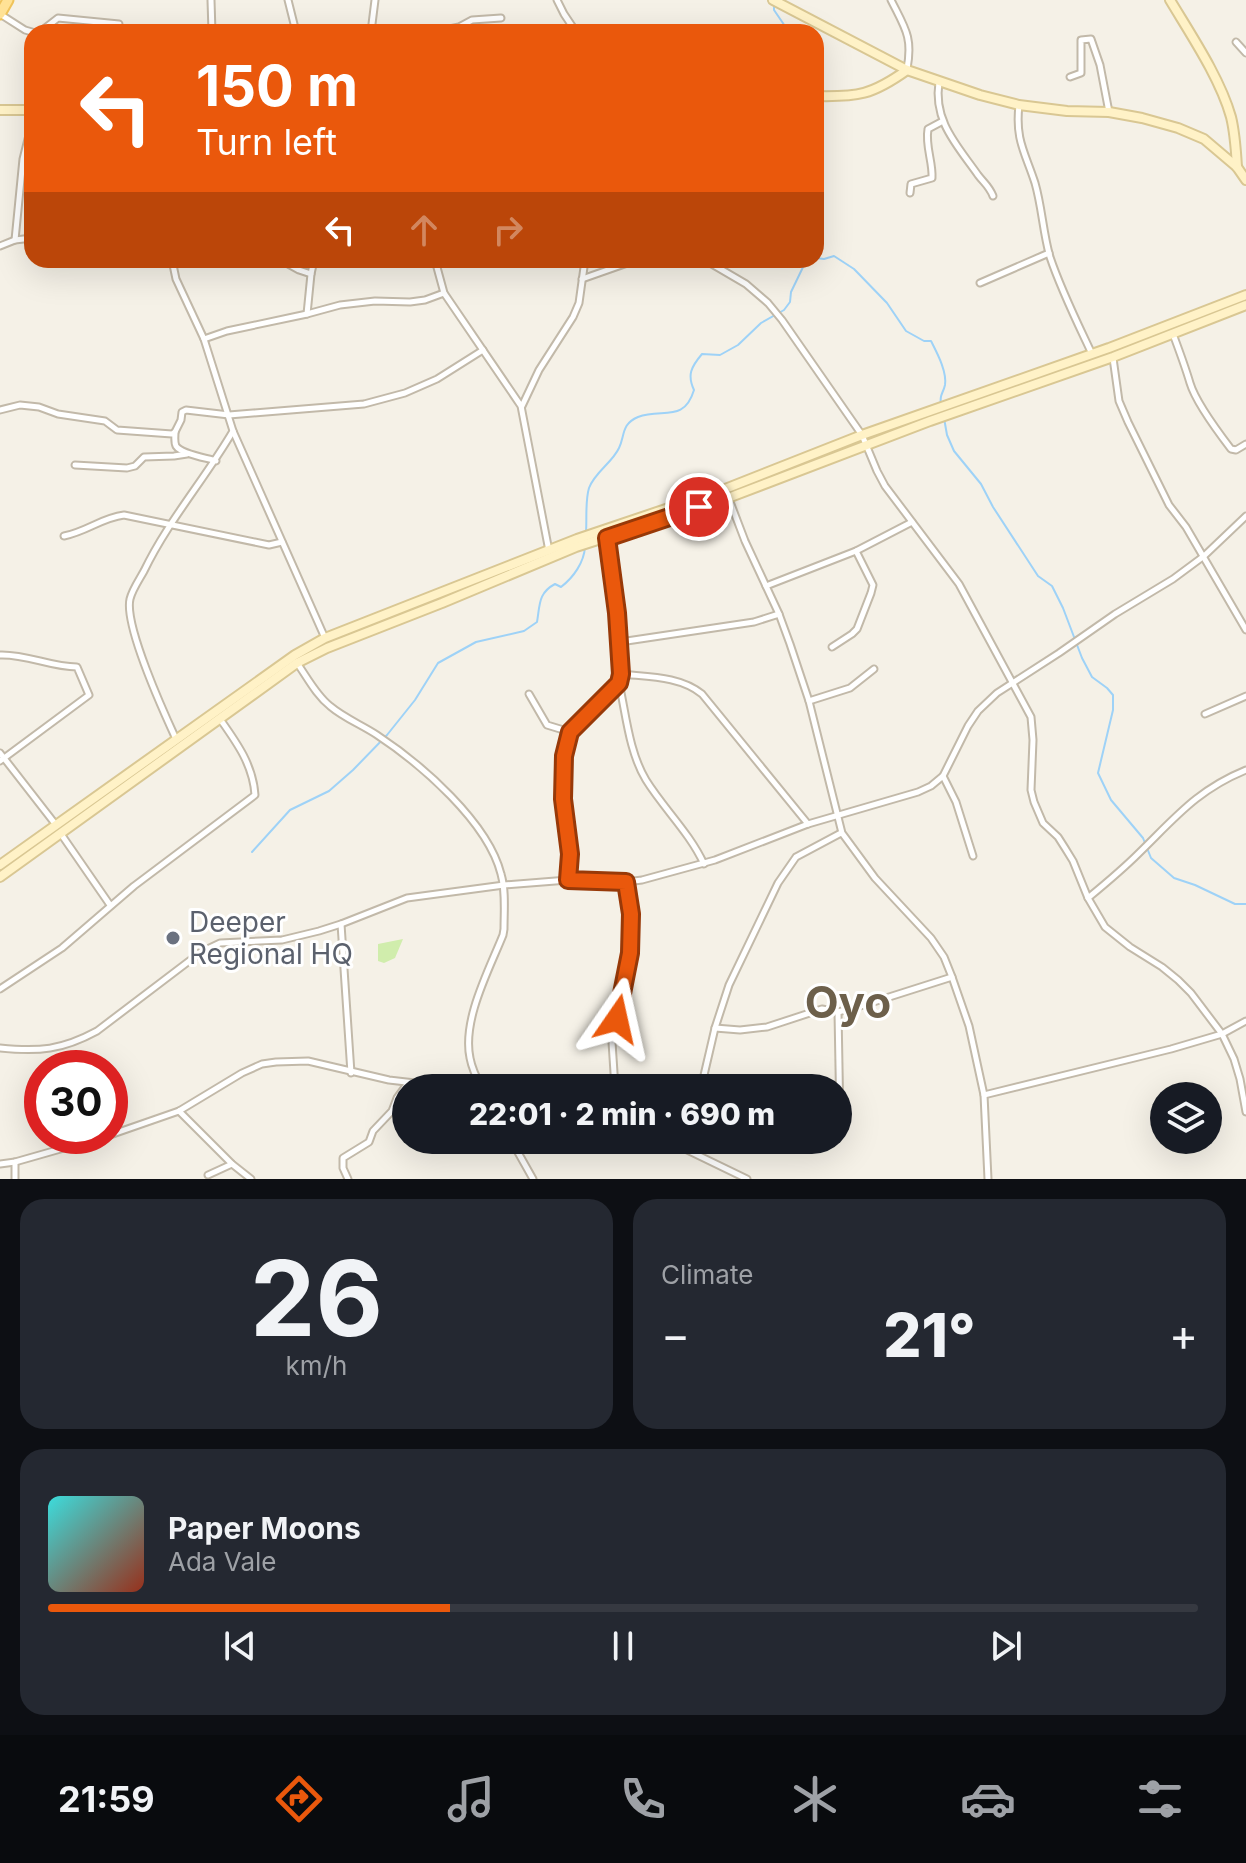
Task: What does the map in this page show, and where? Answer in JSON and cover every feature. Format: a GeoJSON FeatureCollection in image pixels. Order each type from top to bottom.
{"type":"FeatureCollection","features":[{"type":"Feature","properties":{"kind":"main road"},"geometry":{"type":"LineString","coordinates":[[0,14],[8,0]]}},
{"type":"Feature","properties":{"kind":"main road"},"geometry":{"type":"LineString","coordinates":[[1170,0],[1220,89],[1235,133],[1237,167]]}},
{"type":"Feature","properties":{"kind":"main road"},"geometry":{"type":"LineString","coordinates":[[777,2],[819,24]]}},
{"type":"Feature","properties":{"kind":"main road"},"geometry":{"type":"LineString","coordinates":[[824,27],[907,70],[980,95],[1019,105],[1109,112],[1178,128],[1204,139],[1237,167],[1246,180]]}},
{"type":"Feature","properties":{"kind":"main road"},"geometry":{"type":"LineString","coordinates":[[824,96],[848,97],[865,93],[886,85],[907,70]]}},
{"type":"Feature","properties":{"kind":"main road"},"geometry":{"type":"LineString","coordinates":[[0,110],[24,110]]}},
{"type":"Feature","properties":{"kind":"main road"},"geometry":{"type":"LineString","coordinates":[[962,404],[1113,357],[1246,295]]}},
{"type":"Feature","properties":{"kind":"main road"},"geometry":{"type":"LineString","coordinates":[[2,869],[297,663],[327,648],[549,551],[639,523],[862,435],[927,417],[1092,354],[1173,333],[1246,305]]}},
{"type":"Feature","properties":{"kind":"main road"},"geometry":{"type":"LineString","coordinates":[[596,538],[607,538],[639,523],[728,498],[867,446],[927,417]]}},
{"type":"Feature","properties":{"kind":"main road"},"geometry":{"type":"LineString","coordinates":[[131,777],[176,739],[295,655],[325,638],[440,599],[576,543]]}},
{"type":"Feature","properties":{"kind":"street"},"geometry":{"type":"LineString","coordinates":[[211,0],[212,24]]}},
{"type":"Feature","properties":{"kind":"street"},"geometry":{"type":"LineString","coordinates":[[288,0],[294,24]]}},
{"type":"Feature","properties":{"kind":"street"},"geometry":{"type":"LineString","coordinates":[[372,24],[375,0]]}},
{"type":"Feature","properties":{"kind":"street"},"geometry":{"type":"LineString","coordinates":[[557,0],[571,24]]}},
{"type":"Feature","properties":{"kind":"street"},"geometry":{"type":"LineString","coordinates":[[891,0],[908,35],[910,50],[907,70]]}},
{"type":"Feature","properties":{"kind":"street"},"geometry":{"type":"LineString","coordinates":[[0,14],[24,29]]}},
{"type":"Feature","properties":{"kind":"street"},"geometry":{"type":"LineString","coordinates":[[50,24],[58,18],[119,24]]}},
{"type":"Feature","properties":{"kind":"street"},"geometry":{"type":"LineString","coordinates":[[465,24],[472,20],[501,18]]}},
{"type":"Feature","properties":{"kind":"street"},"geometry":{"type":"LineString","coordinates":[[1070,77],[1081,73],[1081,40],[1091,39],[1100,65],[1109,112]]}},
{"type":"Feature","properties":{"kind":"street"},"geometry":{"type":"LineString","coordinates":[[1236,42],[1246,53]]}},
{"type":"Feature","properties":{"kind":"street"},"geometry":{"type":"LineString","coordinates":[[939,81],[937,97],[950,136],[989,186],[993,196]]}},
{"type":"Feature","properties":{"kind":"street"},"geometry":{"type":"LineString","coordinates":[[1019,105],[1016,126],[1035,183],[1049,253],[1092,354]]}},
{"type":"Feature","properties":{"kind":"street"},"geometry":{"type":"LineString","coordinates":[[20,110],[24,114]]}},
{"type":"Feature","properties":{"kind":"street"},"geometry":{"type":"LineString","coordinates":[[910,193],[911,184],[934,175],[926,134],[928,129],[943,121]]}},
{"type":"Feature","properties":{"kind":"street"},"geometry":{"type":"LineString","coordinates":[[15,240],[24,155]]}},
{"type":"Feature","properties":{"kind":"street"},"geometry":{"type":"LineString","coordinates":[[0,246],[24,239]]}},
{"type":"Feature","properties":{"kind":"street"},"geometry":{"type":"LineString","coordinates":[[980,283],[1049,253]]}},
{"type":"Feature","properties":{"kind":"street"},"geometry":{"type":"LineString","coordinates":[[174,268],[204,339],[233,431],[325,638]]}},
{"type":"Feature","properties":{"kind":"street"},"geometry":{"type":"LineString","coordinates":[[295,268],[311,274]]}},
{"type":"Feature","properties":{"kind":"street"},"geometry":{"type":"LineString","coordinates":[[307,314],[312,268]]}},
{"type":"Feature","properties":{"kind":"street"},"geometry":{"type":"LineString","coordinates":[[437,268],[444,293],[521,406],[549,551]]}},
{"type":"Feature","properties":{"kind":"street"},"geometry":{"type":"LineString","coordinates":[[521,406],[539,370],[573,317],[579,303],[584,268]]}},
{"type":"Feature","properties":{"kind":"street"},"geometry":{"type":"LineString","coordinates":[[582,279],[613,268]]}},
{"type":"Feature","properties":{"kind":"street"},"geometry":{"type":"LineString","coordinates":[[719,268],[746,284],[782,320],[862,435],[885,486],[959,584],[1031,717],[1031,790],[1043,823],[1058,837],[1073,861],[1088,898],[1105,927],[1178,980],[1222,1034],[1234,1059],[1246,1112]]}},
{"type":"Feature","properties":{"kind":"street"},"geometry":{"type":"LineString","coordinates":[[204,339],[340,305],[375,301],[410,302],[444,293]]}},
{"type":"Feature","properties":{"kind":"street"},"geometry":{"type":"LineString","coordinates":[[1173,333],[1191,386],[1211,422],[1231,449],[1236,450],[1246,444]]}},
{"type":"Feature","properties":{"kind":"street"},"geometry":{"type":"LineString","coordinates":[[216,461],[188,454],[176,446],[175,432],[182,412],[229,415],[364,404],[405,393],[437,379],[483,350]]}},
{"type":"Feature","properties":{"kind":"street"},"geometry":{"type":"LineString","coordinates":[[1113,357],[1123,412],[1169,505],[1204,556],[1246,630]]}},
{"type":"Feature","properties":{"kind":"street"},"geometry":{"type":"LineString","coordinates":[[0,410],[20,405],[39,407],[58,414],[105,421],[117,430],[175,432]]}},
{"type":"Feature","properties":{"kind":"street"},"geometry":{"type":"LineString","coordinates":[[176,739],[156,696],[131,620],[130,600],[170,524],[216,461],[233,431]]}},
{"type":"Feature","properties":{"kind":"street"},"geometry":{"type":"LineString","coordinates":[[75,465],[127,468],[135,466],[144,457],[188,454]]}},
{"type":"Feature","properties":{"kind":"street"},"geometry":{"type":"LineString","coordinates":[[728,498],[779,614],[809,701],[842,833],[875,878],[931,938],[944,957],[952,977],[969,1026],[984,1095],[988,1179]]}},
{"type":"Feature","properties":{"kind":"street"},"geometry":{"type":"LineString","coordinates":[[64,536],[83,531],[108,517],[124,515],[269,545],[282,542]]}},
{"type":"Feature","properties":{"kind":"street"},"geometry":{"type":"LineString","coordinates":[[0,1048],[48,1050],[85,1037],[201,952],[220,943],[282,940],[341,924],[407,898],[568,880],[642,880],[704,864],[808,824],[918,792],[943,776],[968,726],[997,693],[1173,579],[1204,556],[1246,516]]}},
{"type":"Feature","properties":{"kind":"street"},"geometry":{"type":"LineString","coordinates":[[766,586],[856,551],[912,522]]}},
{"type":"Feature","properties":{"kind":"street"},"geometry":{"type":"LineString","coordinates":[[607,538],[620,642],[619,683],[635,753],[648,783],[695,845],[704,864]]}},
{"type":"Feature","properties":{"kind":"street"},"geometry":{"type":"LineString","coordinates":[[832,647],[857,629],[873,585],[856,551]]}},
{"type":"Feature","properties":{"kind":"street"},"geometry":{"type":"LineString","coordinates":[[620,642],[754,622],[779,614]]}},
{"type":"Feature","properties":{"kind":"street"},"geometry":{"type":"LineString","coordinates":[[0,655],[16,654],[60,667],[77,667],[89,695],[1,757],[58,829],[110,905]]}},
{"type":"Feature","properties":{"kind":"street"},"geometry":{"type":"LineString","coordinates":[[297,663],[317,693],[332,708],[380,737],[428,775],[470,816],[490,844],[504,885],[503,935],[477,998],[469,1038],[470,1060],[476,1074]]}},
{"type":"Feature","properties":{"kind":"street"},"geometry":{"type":"LineString","coordinates":[[809,701],[850,688],[874,669]]}},
{"type":"Feature","properties":{"kind":"street"},"geometry":{"type":"LineString","coordinates":[[621,674],[677,681],[695,688],[808,824]]}},
{"type":"Feature","properties":{"kind":"street"},"geometry":{"type":"LineString","coordinates":[[568,880],[570,854],[563,799],[564,756],[570,732],[619,683]]}},
{"type":"Feature","properties":{"kind":"street"},"geometry":{"type":"LineString","coordinates":[[529,694],[547,725],[570,732]]}},
{"type":"Feature","properties":{"kind":"street"},"geometry":{"type":"LineString","coordinates":[[1205,714],[1246,696]]}},
{"type":"Feature","properties":{"kind":"street"},"geometry":{"type":"LineString","coordinates":[[0,989],[62,948],[110,905],[255,795],[249,764],[219,718]]}},
{"type":"Feature","properties":{"kind":"street"},"geometry":{"type":"LineString","coordinates":[[1088,898],[1137,856],[1179,812],[1205,791],[1246,770]]}},
{"type":"Feature","properties":{"kind":"street"},"geometry":{"type":"LineString","coordinates":[[943,776],[956,802],[973,856]]}},
{"type":"Feature","properties":{"kind":"street"},"geometry":{"type":"LineString","coordinates":[[704,1074],[729,985],[789,865],[803,852],[842,833]]}},
{"type":"Feature","properties":{"kind":"street"},"geometry":{"type":"LineString","coordinates":[[614,1074],[612,1042],[630,953],[631,914],[626,882]]}},
{"type":"Feature","properties":{"kind":"street"},"geometry":{"type":"LineString","coordinates":[[341,924],[351,1073]]}},
{"type":"Feature","properties":{"kind":"street"},"geometry":{"type":"LineString","coordinates":[[715,1028],[753,1030],[822,1009],[838,1012],[952,977]]}},
{"type":"Feature","properties":{"kind":"street"},"geometry":{"type":"LineString","coordinates":[[838,1012],[839,1074]]}},
{"type":"Feature","properties":{"kind":"street"},"geometry":{"type":"LineString","coordinates":[[984,1095],[1222,1034],[1246,1021]]}},
{"type":"Feature","properties":{"kind":"street"},"geometry":{"type":"LineString","coordinates":[[128,1128],[179,1111],[262,1064],[308,1061],[392,1080]]}},
{"type":"Feature","properties":{"kind":"street"},"geometry":{"type":"LineString","coordinates":[[179,1111],[251,1179]]}},
{"type":"Feature","properties":{"kind":"street"},"geometry":{"type":"LineString","coordinates":[[348,1179],[343,1158],[369,1142],[373,1131],[392,1111]]}},
{"type":"Feature","properties":{"kind":"street"},"geometry":{"type":"LineString","coordinates":[[0,1164],[43,1154]]}},
{"type":"Feature","properties":{"kind":"street"},"geometry":{"type":"LineString","coordinates":[[519,1154],[533,1179]]}},
{"type":"Feature","properties":{"kind":"street"},"geometry":{"type":"LineString","coordinates":[[695,1154],[747,1179]]}},
{"type":"Feature","properties":{"kind":"street"},"geometry":{"type":"LineString","coordinates":[[15,1162],[15,1179]]}},
{"type":"Feature","properties":{"kind":"street"},"geometry":{"type":"LineString","coordinates":[[208,1175],[232,1164]]}},
{"type":"Feature","properties":{"kind":"green space"},"geometry":{"type":"Polygon","coordinates":[[[403,939],[395,958],[384,963],[378,961],[378,944],[403,939]]]}},
{"type":"Feature","properties":{"kind":"waterway"},"geometry":{"type":"LineString","coordinates":[[774,6],[784,24]]}},
{"type":"Feature","properties":{"kind":"waterway"},"geometry":{"type":"LineString","coordinates":[[824,259],[834,256],[854,269],[887,303],[906,331],[924,341],[931,341],[944,374],[941,404]]}},
{"type":"Feature","properties":{"kind":"waterway"},"geometry":{"type":"LineString","coordinates":[[586,532],[589,488],[616,453],[629,423],[638,417],[678,411],[685,407],[694,390],[691,371],[702,354],[720,355],[738,345],[761,323],[784,310],[803,268]]}},
{"type":"Feature","properties":{"kind":"waterway"},"geometry":{"type":"LineString","coordinates":[[944,418],[954,451],[981,484],[1038,576],[1052,586],[1092,677],[1113,695],[1113,710],[1098,773],[1111,800],[1143,838],[1151,858],[1174,878],[1235,904],[1246,904]]}},
{"type":"Feature","properties":{"kind":"waterway"},"geometry":{"type":"LineString","coordinates":[[252,852],[290,810],[329,791],[353,770],[415,700],[438,663],[476,642],[524,631],[537,622],[543,595],[555,584],[561,587],[570,579],[580,564],[585,547]]}},
{"type":"Feature","properties":{"kind":"place","name":"Deeper Regional HQ"},"geometry":{"type":"Point","coordinates":[173,938]}},
{"type":"Feature","properties":{"kind":"district","name":"Oyo"},"geometry":{"type":"Point","coordinates":[848,1002]}},
{"type":"Feature","properties":{"kind":"route"},"geometry":{"type":"LineString","coordinates":[[617,1019],[630,953],[631,914],[626,882],[568,880],[571,861],[563,799],[564,756],[570,732],[619,683],[621,674],[607,538],[699,507]]}}]}
